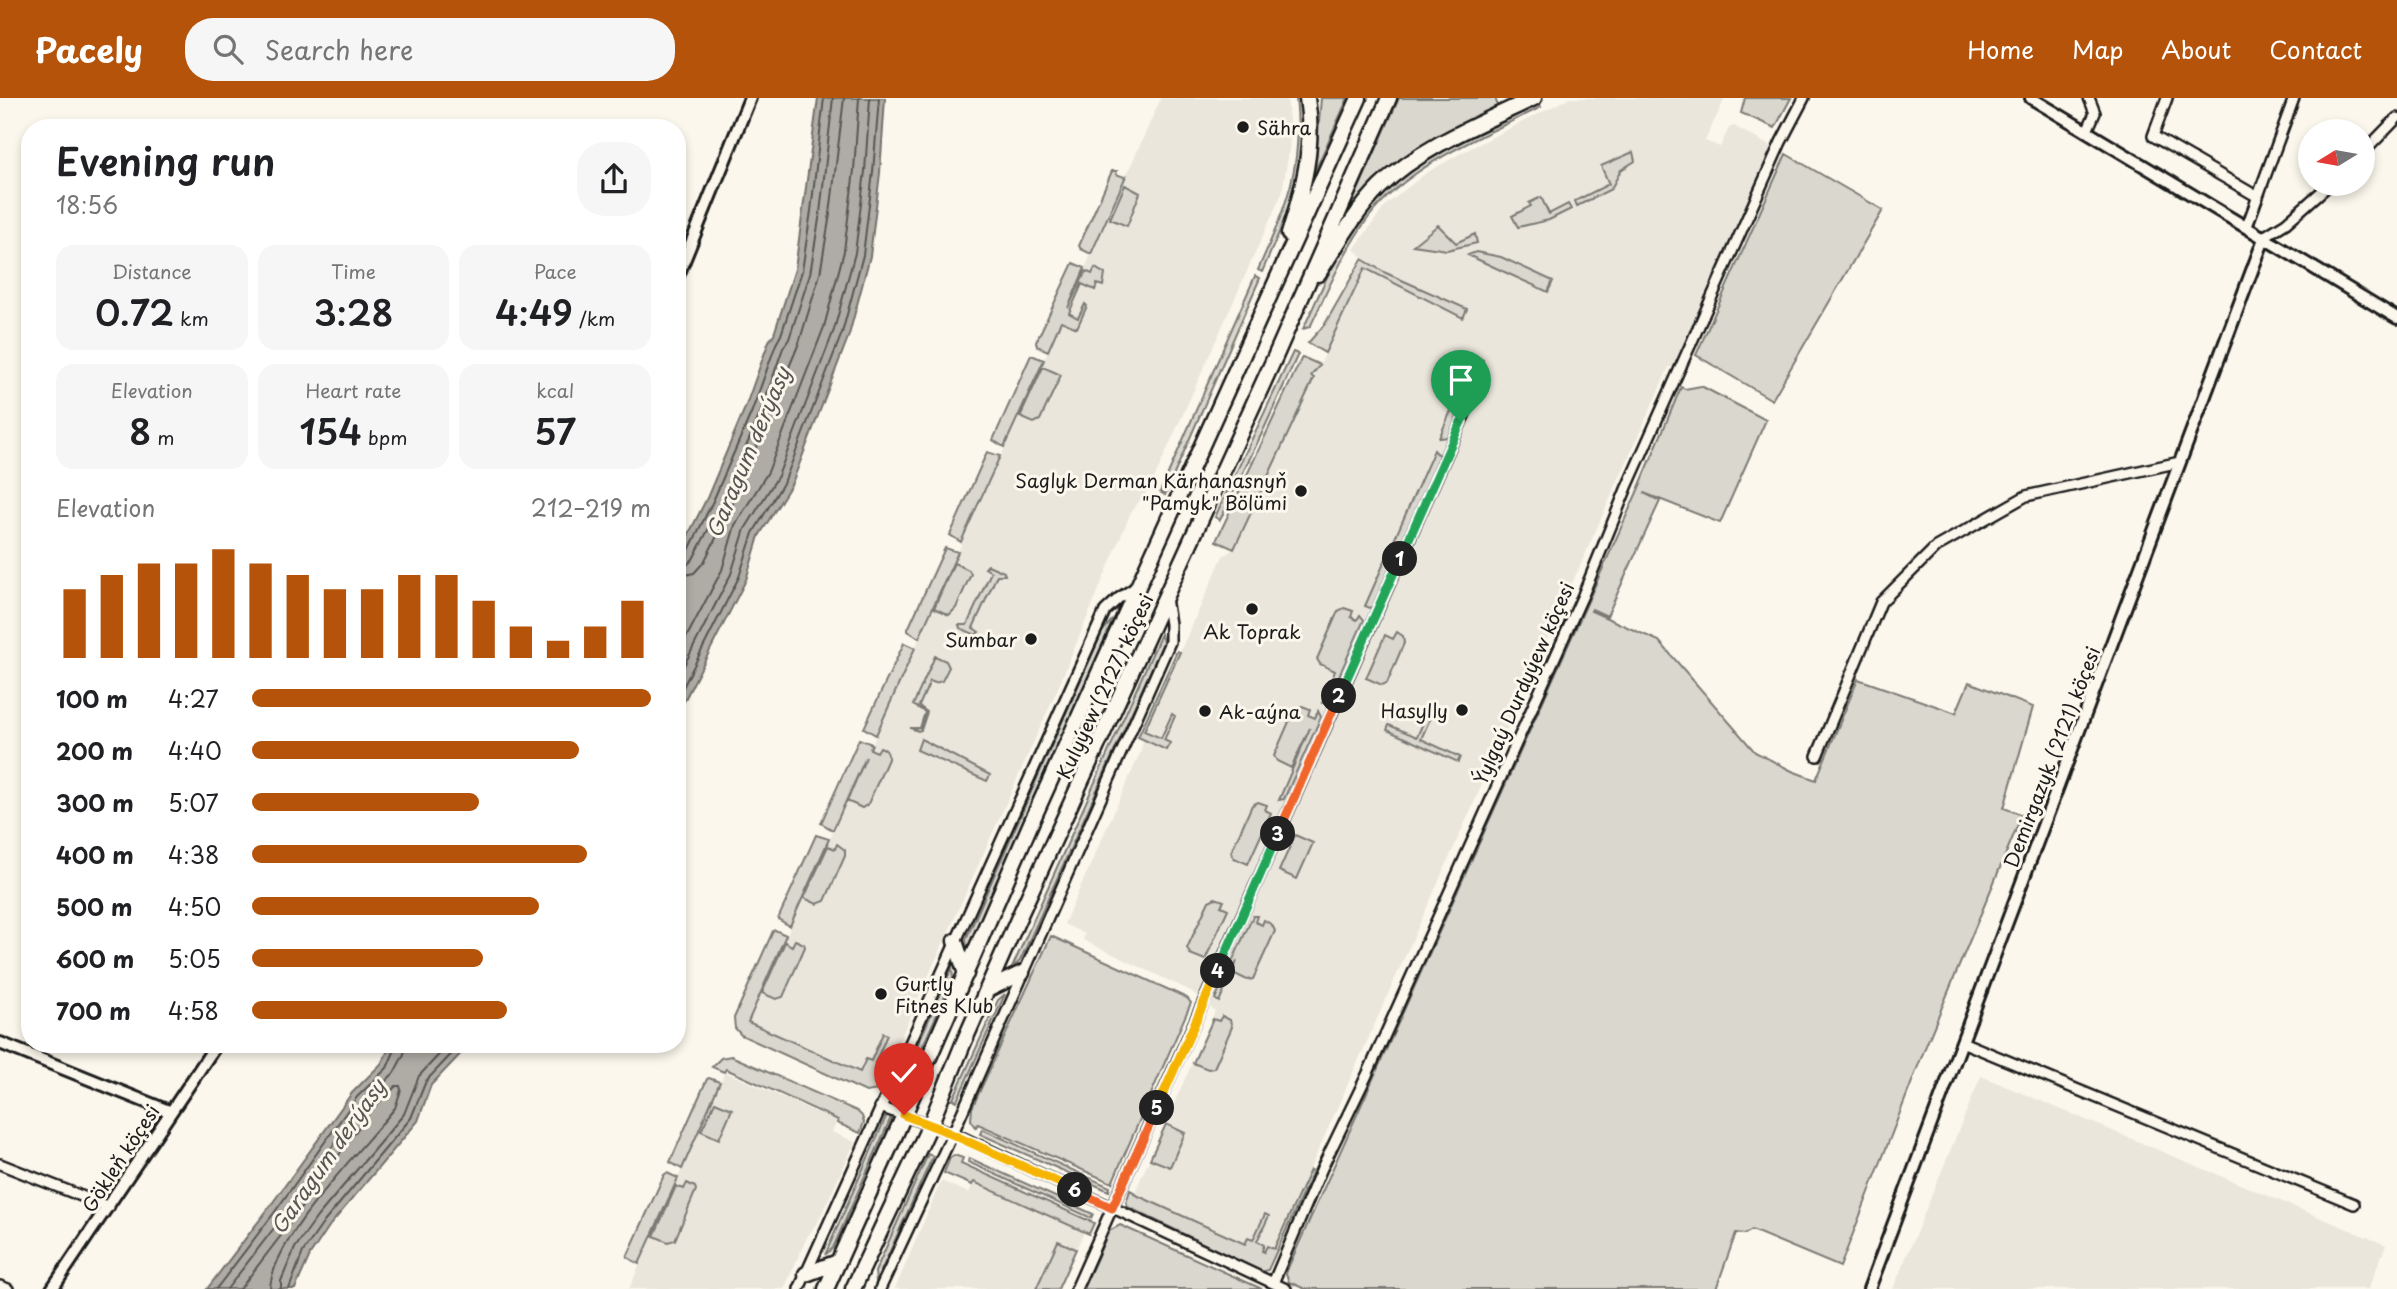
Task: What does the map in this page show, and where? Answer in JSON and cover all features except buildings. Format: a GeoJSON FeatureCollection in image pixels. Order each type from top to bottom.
{"type":"FeatureCollection","features":[{"type":"Feature","properties":{"kind":"highway"},"geometry":{"type":"LineString","coordinates":[[1271,292],[1308,166],[1310,126],[1307,98]]}},
{"type":"Feature","properties":{"kind":"highway","name":"Kulyýew (2127) köçesi"},"geometry":{"type":"LineString","coordinates":[[826,1289],[967,974],[1031,823],[1359,98]]}},
{"type":"Feature","properties":{"kind":"highway","name":"Kulyýew (2127) köçesi"},"geometry":{"type":"LineString","coordinates":[[853,1289],[930,1125],[1019,917],[1275,357],[1389,98]]}},
{"type":"Feature","properties":{"kind":"highway"},"geometry":{"type":"LineString","coordinates":[[1294,311],[1354,219],[1394,175],[1452,138],[1534,98]]}},
{"type":"Feature","properties":{"kind":"highway"},"geometry":{"type":"LineString","coordinates":[[955,941],[967,974]]}},
{"type":"Feature","properties":{"kind":"highway"},"geometry":{"type":"LineString","coordinates":[[989,989],[1022,974]]}},
{"type":"Feature","properties":{"kind":"highway"},"geometry":{"type":"LineString","coordinates":[[806,1274],[838,1262]]}},
{"type":"Feature","properties":{"kind":"highway"},"geometry":{"type":"LineString","coordinates":[[861,1271],[865,1289]]}},
{"type":"Feature","properties":{"kind":"street"},"geometry":{"type":"LineString","coordinates":[[686,256],[750,98]]}},
{"type":"Feature","properties":{"kind":"street","name":"Ýylgaý Durdyýew köçesi"},"geometry":{"type":"LineString","coordinates":[[1273,1283],[1322,1168],[1367,1075],[1583,595],[1627,487],[1804,98]]}},
{"type":"Feature","properties":{"kind":"street"},"geometry":{"type":"LineString","coordinates":[[2031,98],[2397,317]]}},
{"type":"Feature","properties":{"kind":"street"},"geometry":{"type":"LineString","coordinates":[[2087,131],[2095,113],[2090,98]]}},
{"type":"Feature","properties":{"kind":"street"},"geometry":{"type":"LineString","coordinates":[[2168,98],[2153,136],[2258,197]]}},
{"type":"Feature","properties":{"kind":"street"},"geometry":{"type":"LineString","coordinates":[[2247,226],[2294,98]]}},
{"type":"Feature","properties":{"kind":"street"},"geometry":{"type":"LineString","coordinates":[[2375,141],[2397,118]]}},
{"type":"Feature","properties":{"kind":"street"},"geometry":{"type":"LineString","coordinates":[[2264,236],[2286,223],[2316,196]]}},
{"type":"Feature","properties":{"kind":"street","name":"Demirgazyk (2121) köçesi"},"geometry":{"type":"LineString","coordinates":[[1870,1289],[2264,236]]}},
{"type":"Feature","properties":{"kind":"street"},"geometry":{"type":"LineString","coordinates":[[1076,1289],[1479,382]]}},
{"type":"Feature","properties":{"kind":"street"},"geometry":{"type":"LineString","coordinates":[[1817,756],[1881,602],[1936,547],[2026,496],[2180,462]]}},
{"type":"Feature","properties":{"kind":"street"},"geometry":{"type":"LineString","coordinates":[[799,1289],[1105,611],[1141,584]]}},
{"type":"Feature","properties":{"kind":"street"},"geometry":{"type":"LineString","coordinates":[[880,1289],[953,1133],[1170,642],[1166,598]]}},
{"type":"Feature","properties":{"kind":"street"},"geometry":{"type":"LineString","coordinates":[[1962,1042],[2354,1204]]}},
{"type":"Feature","properties":{"kind":"street"},"geometry":{"type":"LineString","coordinates":[[0,1043],[21,1051]]}},
{"type":"Feature","properties":{"kind":"street"},"geometry":{"type":"LineString","coordinates":[[25,1053],[171,1112]]}},
{"type":"Feature","properties":{"kind":"street","name":"Gökleň köçesi"},"geometry":{"type":"LineString","coordinates":[[52,1289],[211,1053]]}},
{"type":"Feature","properties":{"kind":"street"},"geometry":{"type":"LineString","coordinates":[[880,1107],[953,1133],[1286,1289]]}},
{"type":"Feature","properties":{"kind":"street"},"geometry":{"type":"LineString","coordinates":[[0,1164],[109,1207]]}},
{"type":"Feature","properties":{"kind":"street"},"geometry":{"type":"LineString","coordinates":[[0,1286],[8,1289]]}},
{"type":"Feature","properties":{"kind":"shaded area"},"geometry":{"type":"Polygon","coordinates":[[[1161,98],[1287,98],[1289,151],[1282,193],[1150,488],[1131,512],[1057,690],[887,1068],[865,1059],[859,1071],[748,1022],[1161,98]]]}},
{"type":"Feature","properties":{"kind":"shaded area"},"geometry":{"type":"Polygon","coordinates":[[[1296,98],[1301,98],[1303,123],[1295,188],[1262,272],[1258,270],[1284,207],[1295,167],[1298,123],[1296,98]]]}},
{"type":"Feature","properties":{"kind":"shaded area"},"geometry":{"type":"Polygon","coordinates":[[[1321,98],[1348,98],[1315,171],[1321,98]]]}},
{"type":"Feature","properties":{"kind":"shaded area"},"geometry":{"type":"Polygon","coordinates":[[[1399,98],[1495,98],[1499,109],[1355,203],[1354,199],[1399,98]]]}},
{"type":"Feature","properties":{"kind":"shaded area"},"geometry":{"type":"Polygon","coordinates":[[[1570,98],[1725,98],[1705,141],[1720,147],[1729,128],[1734,126],[1770,146],[1771,155],[1676,367],[1669,367],[1274,1249],[1248,1237],[1245,1244],[1134,1194],[1215,1011],[1191,991],[1083,940],[1085,934],[1064,924],[1141,751],[1145,730],[1223,556],[1234,549],[1314,378],[1311,376],[1317,371],[1365,268],[1382,277],[1386,272],[1364,259],[1354,249],[1386,205],[1426,173],[1570,98]]]}},
{"type":"Feature","properties":{"kind":"shaded area"},"geometry":{"type":"Polygon","coordinates":[[[1745,98],[1791,98],[1775,128],[1741,113],[1745,98]]]}},
{"type":"Feature","properties":{"kind":"shaded area"},"geometry":{"type":"Polygon","coordinates":[[[1538,101],[1541,107],[1426,166],[1386,198],[1369,217],[1352,243],[1310,327],[1303,329],[1344,244],[1377,198],[1394,182],[1432,155],[1538,101]]]}},
{"type":"Feature","properties":{"kind":"shaded area"},"geometry":{"type":"Polygon","coordinates":[[[1633,152],[1635,161],[1621,170],[1611,189],[1577,206],[1575,201],[1609,184],[1601,166],[1633,152]]]}},
{"type":"Feature","properties":{"kind":"shaded area"},"geometry":{"type":"Polygon","coordinates":[[[1786,154],[1883,210],[1772,400],[1696,355],[1786,154]]]}},
{"type":"Feature","properties":{"kind":"shaded area"},"geometry":{"type":"Polygon","coordinates":[[[1112,171],[1126,176],[1091,254],[1079,246],[1112,171]]]}},
{"type":"Feature","properties":{"kind":"shaded area"},"geometry":{"type":"Polygon","coordinates":[[[1125,185],[1140,193],[1127,226],[1110,219],[1125,185]]]}},
{"type":"Feature","properties":{"kind":"shaded area"},"geometry":{"type":"Polygon","coordinates":[[[1541,197],[1549,214],[1568,204],[1571,209],[1549,220],[1518,227],[1512,216],[1541,197]]]}},
{"type":"Feature","properties":{"kind":"shaded area"},"geometry":{"type":"Polygon","coordinates":[[[1438,225],[1456,243],[1475,234],[1477,243],[1447,250],[1413,245],[1438,225]]]}},
{"type":"Feature","properties":{"kind":"shaded area"},"geometry":{"type":"Polygon","coordinates":[[[1476,252],[1501,257],[1553,281],[1548,292],[1468,255],[1476,252]]]}},
{"type":"Feature","properties":{"kind":"shaded area"},"geometry":{"type":"Polygon","coordinates":[[[1362,259],[1386,273],[1467,309],[1463,318],[1365,268],[1325,353],[1308,343],[1325,324],[1362,259]]]}},
{"type":"Feature","properties":{"kind":"shaded area"},"geometry":{"type":"Polygon","coordinates":[[[1073,263],[1085,268],[1068,308],[1086,271],[1092,274],[1095,268],[1105,274],[1103,286],[1097,284],[1095,290],[1082,284],[1069,313],[1078,318],[1085,304],[1087,306],[1077,328],[1061,321],[1048,351],[1037,346],[1036,342],[1073,263]]]}},
{"type":"Feature","properties":{"kind":"shaded area"},"geometry":{"type":"Polygon","coordinates":[[[1255,276],[1260,278],[1165,495],[1160,492],[1255,276]]]}},
{"type":"Feature","properties":{"kind":"shaded area"},"geometry":{"type":"Polygon","coordinates":[[[1293,352],[1298,354],[1220,520],[1215,517],[1293,352]]]}},
{"type":"Feature","properties":{"kind":"shaded area"},"geometry":{"type":"Polygon","coordinates":[[[1031,355],[1044,360],[1004,447],[993,440],[1031,355]]]}},
{"type":"Feature","properties":{"kind":"shaded area"},"geometry":{"type":"Polygon","coordinates":[[[1475,356],[1483,360],[1449,437],[1439,438],[1475,356]]]}},
{"type":"Feature","properties":{"kind":"shaded area"},"geometry":{"type":"Polygon","coordinates":[[[1302,357],[1320,365],[1311,376],[1314,378],[1234,549],[1216,541],[1302,357]]]}},
{"type":"Feature","properties":{"kind":"shaded area"},"geometry":{"type":"Polygon","coordinates":[[[1043,367],[1061,375],[1040,420],[1034,423],[1020,417],[1043,367]]]}},
{"type":"Feature","properties":{"kind":"shaded area"},"geometry":{"type":"Polygon","coordinates":[[[1701,386],[1766,420],[1720,523],[1644,493],[1660,501],[1607,616],[1592,609],[1591,611],[1659,641],[1755,752],[1816,780],[1858,679],[1956,713],[1969,682],[2033,707],[2004,808],[2022,815],[1927,1043],[1840,1267],[1752,1230],[1745,1234],[1736,1233],[1716,1289],[1305,1289],[1289,1282],[1287,1270],[1638,490],[1681,387],[1685,389],[1701,386]]]}},
{"type":"Feature","properties":{"kind":"shaded area"},"geometry":{"type":"Polygon","coordinates":[[[1434,450],[1440,457],[1374,606],[1365,606],[1434,450]]]}},
{"type":"Feature","properties":{"kind":"shaded area"},"geometry":{"type":"Polygon","coordinates":[[[987,452],[1000,456],[961,542],[950,535],[987,452]]]}},
{"type":"Feature","properties":{"kind":"shaded area"},"geometry":{"type":"Polygon","coordinates":[[[945,548],[958,552],[919,638],[908,629],[945,548]]]}},
{"type":"Feature","properties":{"kind":"shaded area"},"geometry":{"type":"Polygon","coordinates":[[[954,563],[969,570],[971,574],[956,608],[949,615],[934,608],[954,563]]]}},
{"type":"Feature","properties":{"kind":"shaded area"},"geometry":{"type":"Polygon","coordinates":[[[988,565],[1005,575],[997,575],[973,628],[979,632],[976,635],[959,625],[967,625],[991,572],[985,568],[988,565]]]}},
{"type":"Feature","properties":{"kind":"shaded area"},"geometry":{"type":"Polygon","coordinates":[[[1344,608],[1353,611],[1351,617],[1357,620],[1360,615],[1364,620],[1327,703],[1322,703],[1335,671],[1320,664],[1317,659],[1338,611],[1344,608]]]}},
{"type":"Feature","properties":{"kind":"shaded area"},"geometry":{"type":"Polygon","coordinates":[[[1112,620],[967,950],[966,939],[1102,632],[1112,620]]]}},
{"type":"Feature","properties":{"kind":"shaded area"},"geometry":{"type":"Polygon","coordinates":[[[1397,632],[1403,636],[1404,643],[1387,683],[1382,685],[1366,678],[1385,635],[1393,639],[1397,632]]]}},
{"type":"Feature","properties":{"kind":"shaded area"},"geometry":{"type":"Polygon","coordinates":[[[1161,634],[1163,643],[1020,961],[1012,968],[1161,634]]]}},
{"type":"Feature","properties":{"kind":"shaded area"},"geometry":{"type":"Polygon","coordinates":[[[904,643],[915,648],[876,735],[864,728],[904,643]]]}},
{"type":"Feature","properties":{"kind":"shaded area"},"geometry":{"type":"Polygon","coordinates":[[[1177,651],[1180,652],[1144,731],[1161,738],[1172,714],[1175,716],[1164,740],[1170,743],[1166,750],[1138,737],[1177,651]]]}},
{"type":"Feature","properties":{"kind":"shaded area"},"geometry":{"type":"Polygon","coordinates":[[[935,656],[946,661],[949,667],[942,681],[930,681],[919,706],[927,712],[921,730],[918,731],[910,728],[920,728],[925,712],[913,705],[935,656]]]}},
{"type":"Feature","properties":{"kind":"shaded area"},"geometry":{"type":"Polygon","coordinates":[[[1302,706],[1310,709],[1308,715],[1315,718],[1318,711],[1321,717],[1284,799],[1279,800],[1310,728],[1291,768],[1277,761],[1274,756],[1295,708],[1302,706]]]}},
{"type":"Feature","properties":{"kind":"shaded area"},"geometry":{"type":"Polygon","coordinates":[[[1429,709],[1434,710],[1421,739],[1460,757],[1458,762],[1387,730],[1389,725],[1417,737],[1429,709]]]}},
{"type":"Feature","properties":{"kind":"shaded area"},"geometry":{"type":"Polygon","coordinates":[[[859,739],[872,744],[870,749],[877,752],[880,747],[884,749],[888,759],[868,804],[862,808],[847,801],[866,757],[833,830],[821,823],[859,739]]]}},
{"type":"Feature","properties":{"kind":"shaded area"},"geometry":{"type":"Polygon","coordinates":[[[921,739],[990,775],[987,781],[917,750],[921,739]]]}},
{"type":"Feature","properties":{"kind":"shaded area"},"geometry":{"type":"Polygon","coordinates":[[[1258,802],[1267,805],[1265,810],[1271,813],[1248,864],[1234,858],[1231,852],[1252,805],[1258,802]]]}},
{"type":"Feature","properties":{"kind":"shaded area"},"geometry":{"type":"Polygon","coordinates":[[[816,835],[829,839],[790,926],[778,919],[816,835]]]}},
{"type":"Feature","properties":{"kind":"shaded area"},"geometry":{"type":"Polygon","coordinates":[[[1295,835],[1313,843],[1297,879],[1279,871],[1295,835]]]}},
{"type":"Feature","properties":{"kind":"shaded area"},"geometry":{"type":"Polygon","coordinates":[[[837,844],[845,850],[845,856],[825,901],[817,904],[804,898],[828,846],[835,849],[837,844]]]}},
{"type":"Feature","properties":{"kind":"shaded area"},"geometry":{"type":"Polygon","coordinates":[[[1215,898],[1224,901],[1221,906],[1228,909],[1205,960],[1190,954],[1187,948],[1209,901],[1215,898]]]}},
{"type":"Feature","properties":{"kind":"shaded area"},"geometry":{"type":"Polygon","coordinates":[[[1253,916],[1257,916],[1255,922],[1262,925],[1264,920],[1272,925],[1275,931],[1253,979],[1247,980],[1233,973],[1237,961],[1219,1002],[1215,999],[1253,916]]]}},
{"type":"Feature","properties":{"kind":"shaded area"},"geometry":{"type":"Polygon","coordinates":[[[775,930],[786,935],[748,1022],[860,1072],[866,1059],[871,1061],[883,1033],[887,1035],[875,1063],[889,1070],[878,1090],[866,1092],[741,1035],[735,1028],[734,1018],[775,930]]]}},
{"type":"Feature","properties":{"kind":"shaded area"},"geometry":{"type":"Polygon","coordinates":[[[1051,936],[1187,998],[1191,1003],[1112,1183],[978,1124],[976,1127],[971,1120],[972,1108],[1051,936]]]}},
{"type":"Feature","properties":{"kind":"shaded area"},"geometry":{"type":"Polygon","coordinates":[[[795,940],[805,947],[783,997],[776,999],[762,993],[785,942],[792,946],[795,940]]]}},
{"type":"Feature","properties":{"kind":"shaded area"},"geometry":{"type":"Polygon","coordinates":[[[952,967],[953,978],[833,1248],[825,1255],[952,967]]]}},
{"type":"Feature","properties":{"kind":"shaded area"},"geometry":{"type":"Polygon","coordinates":[[[1005,994],[957,1101],[953,1099],[998,1000],[1005,994]]]}},
{"type":"Feature","properties":{"kind":"shaded area"},"geometry":{"type":"Polygon","coordinates":[[[1222,1016],[1230,1020],[1232,1027],[1214,1068],[1208,1069],[1193,1063],[1213,1019],[1219,1021],[1222,1016]]]}},
{"type":"Feature","properties":{"kind":"shaded area"},"geometry":{"type":"Polygon","coordinates":[[[731,1056],[857,1111],[864,1122],[860,1133],[837,1123],[838,1120],[726,1069],[724,1072],[712,1067],[721,1058],[731,1056]]]}},
{"type":"Feature","properties":{"kind":"shaded area"},"geometry":{"type":"Polygon","coordinates":[[[725,1072],[837,1121],[832,1132],[855,1142],[784,1289],[629,1289],[725,1072]]]}},
{"type":"Feature","properties":{"kind":"shaded area"},"geometry":{"type":"Polygon","coordinates":[[[1981,1076],[2386,1245],[2368,1289],[1893,1289],[1981,1076]]]}},
{"type":"Feature","properties":{"kind":"shaded area"},"geometry":{"type":"Polygon","coordinates":[[[709,1078],[720,1082],[682,1169],[670,1162],[709,1078]]]}},
{"type":"Feature","properties":{"kind":"shaded area"},"geometry":{"type":"Polygon","coordinates":[[[715,1102],[732,1109],[719,1139],[701,1131],[715,1102]]]}},
{"type":"Feature","properties":{"kind":"shaded area"},"geometry":{"type":"Polygon","coordinates":[[[1166,1124],[1185,1133],[1170,1167],[1150,1159],[1166,1124]]]}},
{"type":"Feature","properties":{"kind":"shaded area"},"geometry":{"type":"Polygon","coordinates":[[[982,1129],[1110,1187],[1109,1191],[980,1134],[982,1129]]]}},
{"type":"Feature","properties":{"kind":"shaded area"},"geometry":{"type":"Polygon","coordinates":[[[928,1154],[933,1156],[876,1282],[875,1272],[928,1154]]]}},
{"type":"Feature","properties":{"kind":"shaded area"},"geometry":{"type":"Polygon","coordinates":[[[954,1155],[963,1158],[961,1163],[1094,1223],[1089,1234],[974,1182],[972,1185],[944,1173],[954,1155]]]}},
{"type":"Feature","properties":{"kind":"shaded area"},"geometry":{"type":"Polygon","coordinates":[[[969,1158],[1093,1214],[1091,1218],[968,1162],[969,1158]]]}},
{"type":"Feature","properties":{"kind":"shaded area"},"geometry":{"type":"Polygon","coordinates":[[[1310,1170],[1313,1171],[1268,1270],[1262,1272],[1128,1207],[1126,1203],[1130,1190],[1245,1244],[1248,1238],[1253,1240],[1265,1214],[1269,1216],[1257,1241],[1264,1245],[1264,1252],[1267,1246],[1274,1249],[1310,1170]]]}},
{"type":"Feature","properties":{"kind":"shaded area"},"geometry":{"type":"Polygon","coordinates":[[[667,1173],[678,1178],[639,1264],[627,1257],[667,1173]]]}},
{"type":"Feature","properties":{"kind":"shaded area"},"geometry":{"type":"Polygon","coordinates":[[[941,1181],[969,1193],[973,1183],[1084,1232],[1059,1289],[895,1289],[941,1181]]]}},
{"type":"Feature","properties":{"kind":"shaded area"},"geometry":{"type":"Polygon","coordinates":[[[687,1183],[696,1190],[675,1240],[668,1242],[654,1236],[676,1186],[684,1189],[687,1183]]]}},
{"type":"Feature","properties":{"kind":"shaded area"},"geometry":{"type":"Polygon","coordinates":[[[1120,1225],[1262,1289],[1083,1289],[1109,1231],[1120,1225]]]}},
{"type":"Feature","properties":{"kind":"shaded area"},"geometry":{"type":"Polygon","coordinates":[[[1058,1241],[1076,1249],[1058,1289],[1036,1289],[1058,1241]]]}},
{"type":"Feature","properties":{"kind":"water","name":"Garagum derýasy"},"geometry":{"type":"Polygon","coordinates":[[[818,98],[885,98],[880,173],[870,256],[849,335],[792,483],[759,536],[746,580],[686,697],[686,539],[707,498],[745,408],[769,341],[774,334],[795,269],[818,98]]]}},
{"type":"Feature","properties":{"kind":"water","name":"Garagum derýasy"},"geometry":{"type":"Polygon","coordinates":[[[387,1053],[461,1053],[431,1085],[418,1121],[330,1225],[310,1255],[295,1289],[207,1289],[352,1093],[381,1064],[387,1053]]]}},
{"type":"Feature","properties":{"kind":"place","name":"Sähra"},"geometry":{"type":"Point","coordinates":[1243,127]}},
{"type":"Feature","properties":{"kind":"place","name":"Saglyk Derman Kärhanasnyň \"Pamyk\" Bölümi"},"geometry":{"type":"Point","coordinates":[1301,491]}},
{"type":"Feature","properties":{"kind":"place","name":"Ak Toprak"},"geometry":{"type":"Point","coordinates":[1252,609]}},
{"type":"Feature","properties":{"kind":"place","name":"Sumbar"},"geometry":{"type":"Point","coordinates":[1031,639]}},
{"type":"Feature","properties":{"kind":"place","name":"Hasylly"},"geometry":{"type":"Point","coordinates":[1462,710]}},
{"type":"Feature","properties":{"kind":"place","name":"Ak-aýna"},"geometry":{"type":"Point","coordinates":[1205,711]}},
{"type":"Feature","properties":{"kind":"place","name":"Gurtly Fitnes Klub"},"geometry":{"type":"Point","coordinates":[881,994]}},
{"type":"Feature","properties":{"kind":"route"},"geometry":{"type":"LineString","coordinates":[[904,1115],[953,1133],[1112,1208],[1461,422]]}}]}
